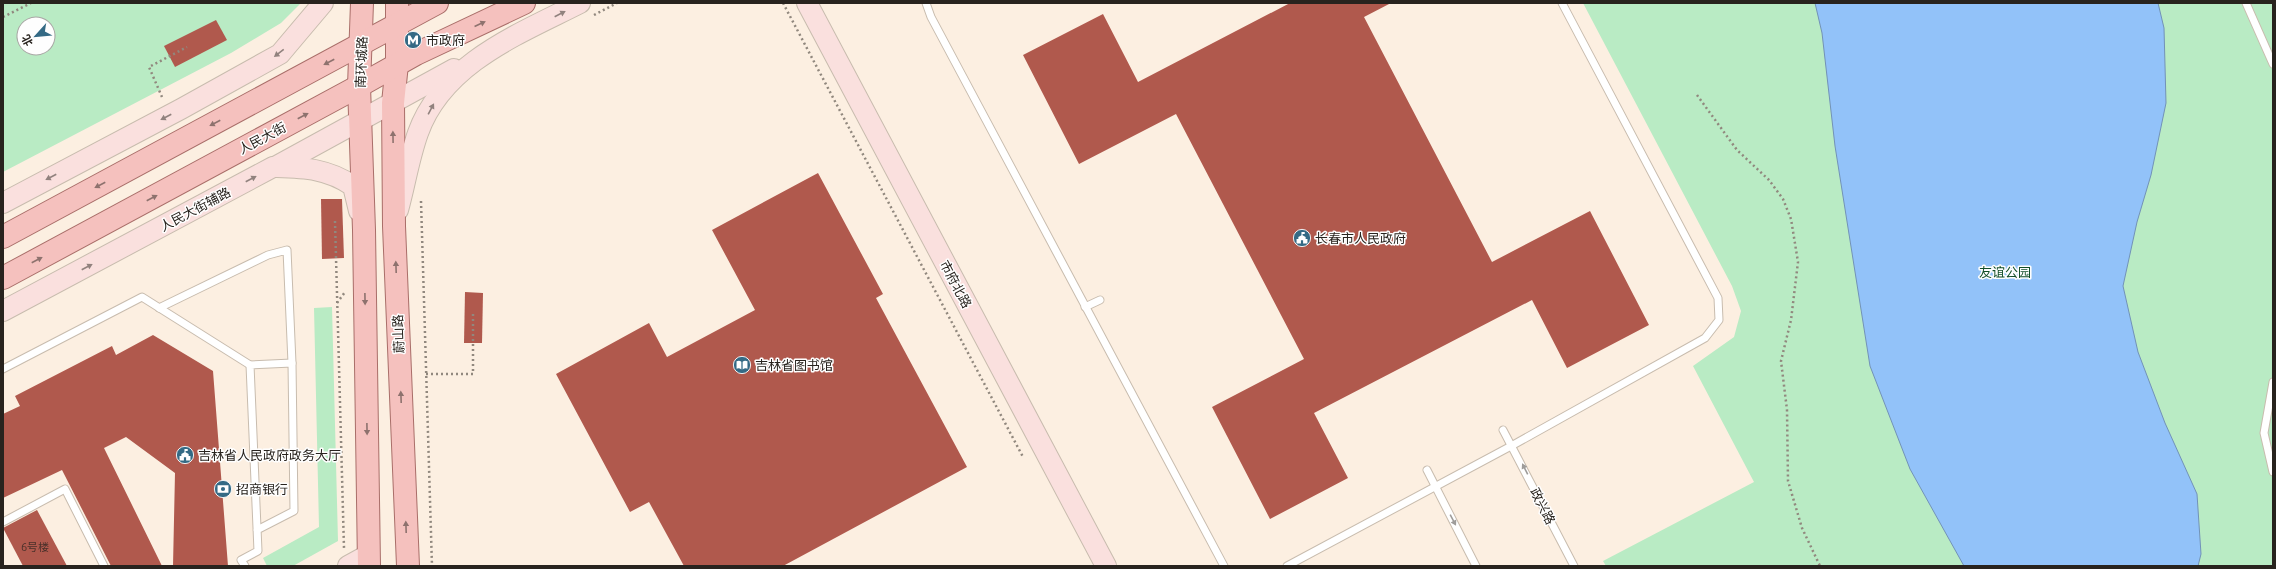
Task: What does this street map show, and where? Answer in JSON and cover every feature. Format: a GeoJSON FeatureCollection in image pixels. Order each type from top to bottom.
{"type":"FeatureCollection","features":[{"type":"Feature","properties":{"kind":"main road"},"geometry":{"type":"LineString","coordinates":[[3,203],[181,109],[280,54],[323,3]]}},
{"type":"Feature","properties":{"kind":"main road","name":"南环城路"},"geometry":{"type":"LineString","coordinates":[[360,120],[359,86],[362,44],[362,3]]}},
{"type":"Feature","properties":{"kind":"main road"},"geometry":{"type":"LineString","coordinates":[[393,103],[397,64],[397,3]]}},
{"type":"Feature","properties":{"kind":"main road"},"geometry":{"type":"LineString","coordinates":[[3,237],[437,3]]}},
{"type":"Feature","properties":{"kind":"main road","name":"人民大街"},"geometry":{"type":"LineString","coordinates":[[3,278],[397,64],[524,3]]}},
{"type":"Feature","properties":{"kind":"main road","name":"市府北路"},"geometry":{"type":"LineString","coordinates":[[806,3],[1106,566]]}},
{"type":"Feature","properties":{"kind":"main road"},"geometry":{"type":"LineString","coordinates":[[273,168],[539,24],[585,10]]}},
{"type":"Feature","properties":{"kind":"main road"},"geometry":{"type":"LineString","coordinates":[[394,226],[418,132],[439,94],[461,71],[501,44]]}},
{"type":"Feature","properties":{"kind":"main road","name":"蔚山路"},"geometry":{"type":"LineString","coordinates":[[393,103],[394,226],[408,566]]}},
{"type":"Feature","properties":{"kind":"main road"},"geometry":{"type":"LineString","coordinates":[[346,560],[368,561],[364,230],[360,120]]}},
{"type":"Feature","properties":{"kind":"main road","name":"人民大街辅路"},"geometry":{"type":"LineString","coordinates":[[3,311],[273,168],[307,168],[338,176],[353,186],[364,230]]}},
{"type":"Feature","properties":{"kind":"lane"},"geometry":{"type":"LineString","coordinates":[[926,3],[931,17],[1224,566]]}},
{"type":"Feature","properties":{"kind":"lane"},"geometry":{"type":"LineString","coordinates":[[1287,566],[1513,445],[1705,338],[1720,320],[1718,298],[1562,3]]}},
{"type":"Feature","properties":{"kind":"lane"},"geometry":{"type":"LineString","coordinates":[[2246,3],[2273,64]]}},
{"type":"Feature","properties":{"kind":"lane"},"geometry":{"type":"LineString","coordinates":[[159,308],[268,255],[287,250],[292,363],[294,511],[257,530]]}},
{"type":"Feature","properties":{"kind":"lane"},"geometry":{"type":"LineString","coordinates":[[3,369],[142,297],[250,365],[292,363]]}},
{"type":"Feature","properties":{"kind":"lane"},"geometry":{"type":"LineString","coordinates":[[1085,307],[1100,300]]}},
{"type":"Feature","properties":{"kind":"lane"},"geometry":{"type":"LineString","coordinates":[[245,566],[241,560],[258,551],[250,365]]}},
{"type":"Feature","properties":{"kind":"lane"},"geometry":{"type":"LineString","coordinates":[[2273,382],[2264,434],[2273,472]]}},
{"type":"Feature","properties":{"kind":"lane","name":"政兴路"},"geometry":{"type":"LineString","coordinates":[[1503,430],[1513,445],[1574,566]]}},
{"type":"Feature","properties":{"kind":"lane"},"geometry":{"type":"LineString","coordinates":[[1427,470],[1476,566]]}},
{"type":"Feature","properties":{"kind":"lane"},"geometry":{"type":"LineString","coordinates":[[3,522],[65,489],[104,566]]}},
{"type":"Feature","properties":{"kind":"path"},"geometry":{"type":"LineString","coordinates":[[3,17],[31,3]]}},
{"type":"Feature","properties":{"kind":"path"},"geometry":{"type":"LineString","coordinates":[[585,10],[617,3]]}},
{"type":"Feature","properties":{"kind":"path"},"geometry":{"type":"LineString","coordinates":[[783,3],[1023,457]]}},
{"type":"Feature","properties":{"kind":"path"},"geometry":{"type":"LineString","coordinates":[[162,97],[149,67],[187,47]]}},
{"type":"Feature","properties":{"kind":"path"},"geometry":{"type":"LineString","coordinates":[[155,100],[169,93]]}},
{"type":"Feature","properties":{"kind":"path"},"geometry":{"type":"LineString","coordinates":[[1697,96],[1737,150],[1769,180],[1783,199],[1791,219],[1798,262],[1791,320],[1781,361],[1787,410],[1788,481],[1802,528],[1820,566]]}},
{"type":"Feature","properties":{"kind":"path"},"geometry":{"type":"LineString","coordinates":[[420,194],[432,566]]}},
{"type":"Feature","properties":{"kind":"path"},"geometry":{"type":"LineString","coordinates":[[335,221],[346,560]]}},
{"type":"Feature","properties":{"kind":"path"},"geometry":{"type":"LineString","coordinates":[[337,303],[347,288]]}},
{"type":"Feature","properties":{"kind":"path"},"geometry":{"type":"LineString","coordinates":[[426,374],[473,374],[473,313]]}},
{"type":"Feature","properties":{"kind":"green space"},"geometry":{"type":"Polygon","coordinates":[[[3,3],[301,3],[281,23],[231,53],[3,172],[3,3]]]}},
{"type":"Feature","properties":{"kind":"green space","name":"友谊公园"},"geometry":{"type":"Polygon","coordinates":[[[1583,3],[2273,3],[2273,566],[1606,566],[1603,561],[1754,482],[1693,366],[1734,337],[1741,311],[1732,286],[1583,3]]]}},
{"type":"Feature","properties":{"kind":"green space"},"geometry":{"type":"Polygon","coordinates":[[[332,307],[338,541],[293,566],[267,566],[263,558],[319,527],[314,308],[332,307]]]}},
{"type":"Feature","properties":{"kind":"water"},"geometry":{"type":"Polygon","coordinates":[[[1815,3],[2158,3],[2164,28],[2166,103],[2151,175],[2137,222],[2123,286],[2138,352],[2165,423],[2197,494],[2201,554],[2198,566],[1964,566],[1910,469],[1870,366],[1835,146],[1822,33],[1815,3]]]}},
{"type":"Feature","properties":{"kind":"building","name":"长春市人民政府"},"geometry":{"type":"Polygon","coordinates":[[[1290,3],[1391,3],[1364,17],[1492,262],[1590,211],[1649,325],[1567,368],[1532,300],[1314,413],[1348,478],[1270,519],[1212,407],[1304,359],[1176,114],[1079,164],[1023,55],[1103,14],[1138,82],[1290,3]]]}},
{"type":"Feature","properties":{"kind":"building"},"geometry":{"type":"Polygon","coordinates":[[[216,20],[227,40],[175,67],[164,46],[216,20]]]}},
{"type":"Feature","properties":{"kind":"building","name":"吉林省图书馆"},"geometry":{"type":"Polygon","coordinates":[[[818,173],[883,294],[876,298],[967,467],[783,566],[684,566],[649,502],[630,512],[556,374],[649,323],[667,357],[755,310],[712,230],[818,173]]]}},
{"type":"Feature","properties":{"kind":"building"},"geometry":{"type":"Polygon","coordinates":[[[321,199],[342,199],[344,258],[322,259],[321,199]]]}},
{"type":"Feature","properties":{"kind":"building"},"geometry":{"type":"Polygon","coordinates":[[[465,292],[483,293],[482,343],[464,343],[465,292]]]}},
{"type":"Feature","properties":{"kind":"building","name":"吉林省人民政府政务大厅"},"geometry":{"type":"Polygon","coordinates":[[[153,335],[213,371],[228,566],[173,566],[175,473],[126,437],[104,448],[162,566],[111,566],[62,470],[3,498],[3,414],[20,406],[15,396],[112,346],[116,355],[153,335]]]}},
{"type":"Feature","properties":{"kind":"building"},"geometry":{"type":"Polygon","coordinates":[[[37,510],[67,566],[23,566],[3,528],[37,510]]]}},
{"type":"Feature","properties":{"kind":"place","name":"市政府"},"geometry":{"type":"Point","coordinates":[413,40]}},
{"type":"Feature","properties":{"kind":"place","name":"长春市人民政府"},"geometry":{"type":"Point","coordinates":[1302,238]}},
{"type":"Feature","properties":{"kind":"place","name":"吉林省图书馆"},"geometry":{"type":"Point","coordinates":[742,365]}},
{"type":"Feature","properties":{"kind":"place","name":"吉林省人民政府政务大厅"},"geometry":{"type":"Point","coordinates":[185,455]}},
{"type":"Feature","properties":{"kind":"place","name":"招商银行"},"geometry":{"type":"Point","coordinates":[223,489]}}]}
